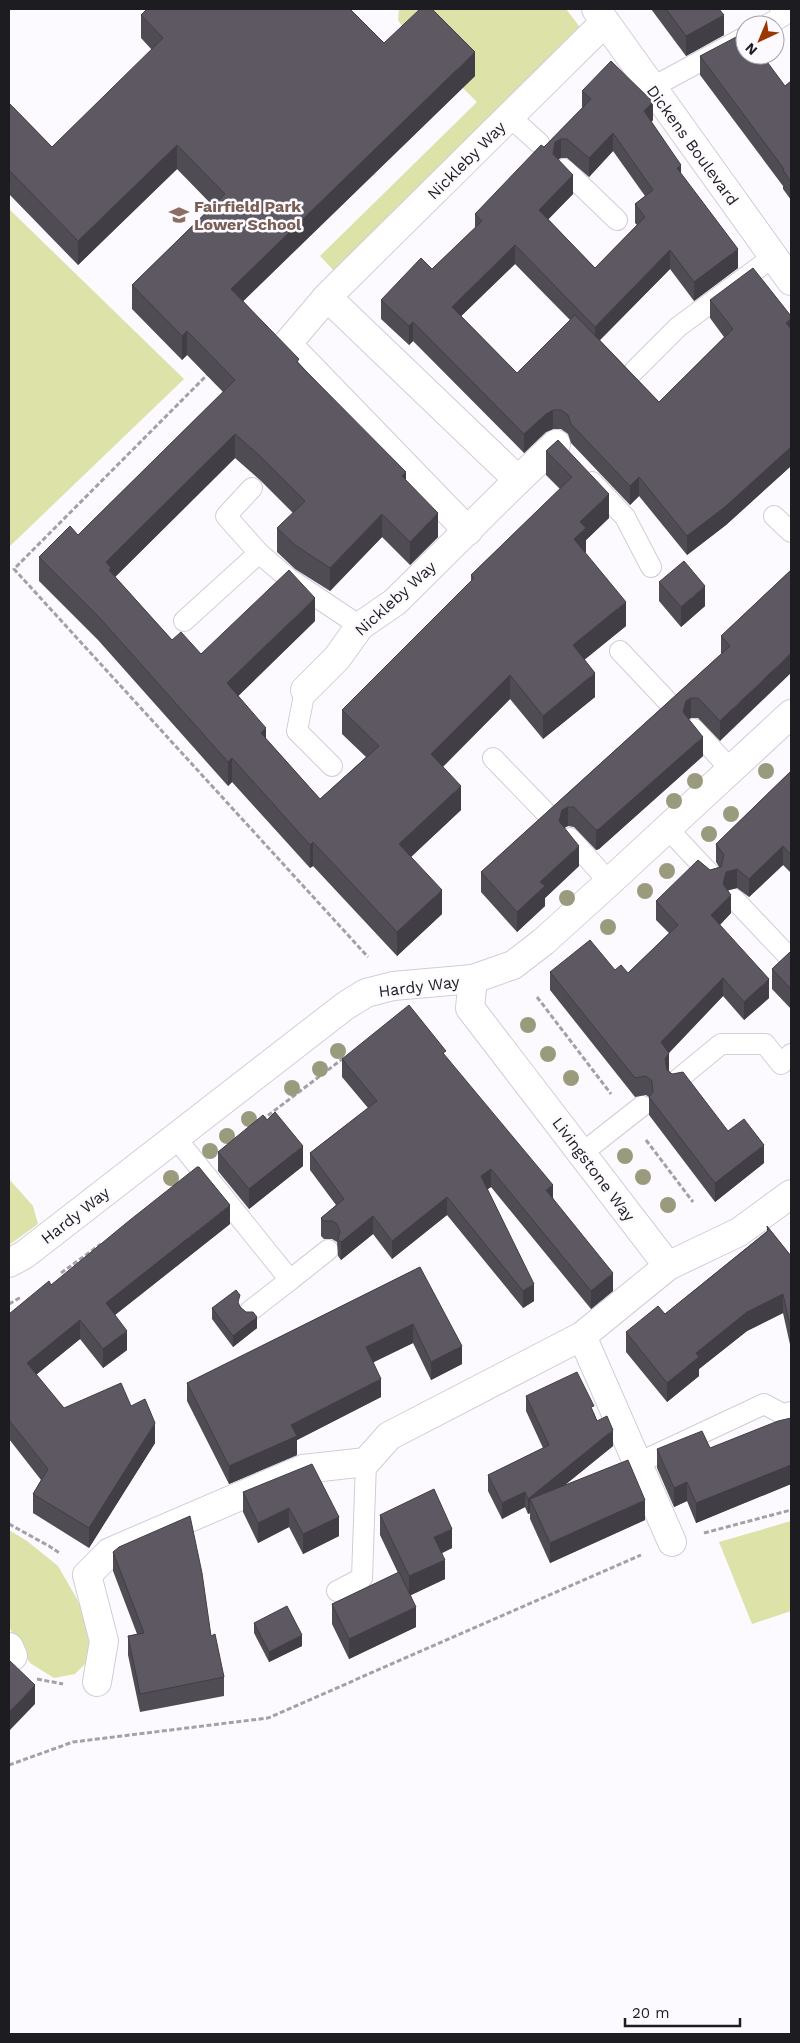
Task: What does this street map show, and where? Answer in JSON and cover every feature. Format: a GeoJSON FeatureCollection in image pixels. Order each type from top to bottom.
{"type":"FeatureCollection","features":[{"type":"Feature","properties":{"kind":"street","name":"Dickens Boulevard"},"geometry":{"type":"LineString","coordinates":[[600,16],[791,281]]}},
{"type":"Feature","properties":{"kind":"street","name":"Nickleby Way"},"geometry":{"type":"LineString","coordinates":[[468,531],[287,344],[327,297],[510,117],[600,16]]}},
{"type":"Feature","properties":{"kind":"street"},"geometry":{"type":"LineString","coordinates":[[327,297],[518,480]]}},
{"type":"Feature","properties":{"kind":"street","name":"Nickleby Way"},"geometry":{"type":"LineString","coordinates":[[305,690],[337,658],[360,626],[395,602],[518,480],[569,457]]}},
{"type":"Feature","properties":{"kind":"street","name":"Hardy Way"},"geometry":{"type":"LineString","coordinates":[[9,1263],[24,1255],[346,1006],[366,993],[393,986],[473,979],[513,965],[543,942],[791,714]]}},
{"type":"Feature","properties":{"kind":"street","name":"Livingstone Way"},"geometry":{"type":"LineString","coordinates":[[473,979],[470,1008],[668,1266]]}},
{"type":"Feature","properties":{"kind":"street"},"geometry":{"type":"LineString","coordinates":[[97,1682],[104,1641],[87,1575],[110,1552],[303,1469],[366,1462],[389,1436],[582,1336],[668,1266],[739,1232],[791,1194]]}},
{"type":"Feature","properties":{"kind":"street"},"geometry":{"type":"LineString","coordinates":[[582,1336],[672,1542]]}},
{"type":"Feature","properties":{"kind":"lane"},"geometry":{"type":"LineString","coordinates":[[651,88],[735,42]]}},
{"type":"Feature","properties":{"kind":"lane"},"geometry":{"type":"LineString","coordinates":[[510,117],[539,143]]}},
{"type":"Feature","properties":{"kind":"lane"},"geometry":{"type":"LineString","coordinates":[[564,169],[617,220]]}},
{"type":"Feature","properties":{"kind":"lane"},"geometry":{"type":"LineString","coordinates":[[634,371],[678,327],[774,257]]}},
{"type":"Feature","properties":{"kind":"lane"},"geometry":{"type":"LineString","coordinates":[[569,457],[625,517],[651,567]]}},
{"type":"Feature","properties":{"kind":"lane"},"geometry":{"type":"LineString","coordinates":[[252,488],[226,516],[259,553],[288,578],[360,626]]}},
{"type":"Feature","properties":{"kind":"lane"},"geometry":{"type":"LineString","coordinates":[[774,516],[791,532]]}},
{"type":"Feature","properties":{"kind":"lane"},"geometry":{"type":"LineString","coordinates":[[184,621],[259,553]]}},
{"type":"Feature","properties":{"kind":"lane"},"geometry":{"type":"LineString","coordinates":[[620,652],[671,704]]}},
{"type":"Feature","properties":{"kind":"lane"},"geometry":{"type":"LineString","coordinates":[[305,690],[297,731],[332,766]]}},
{"type":"Feature","properties":{"kind":"lane"},"geometry":{"type":"LineString","coordinates":[[694,729],[730,769]]}},
{"type":"Feature","properties":{"kind":"lane"},"geometry":{"type":"LineString","coordinates":[[493,758],[549,816]]}},
{"type":"Feature","properties":{"kind":"lane"},"geometry":{"type":"LineString","coordinates":[[667,828],[713,877]]}},
{"type":"Feature","properties":{"kind":"lane"},"geometry":{"type":"LineString","coordinates":[[570,838],[609,882]]}},
{"type":"Feature","properties":{"kind":"lane"},"geometry":{"type":"LineString","coordinates":[[734,899],[787,955]]}},
{"type":"Feature","properties":{"kind":"lane"},"geometry":{"type":"LineString","coordinates":[[676,1080],[720,1044],[765,1044],[781,1064],[791,1054]]}},
{"type":"Feature","properties":{"kind":"lane"},"geometry":{"type":"LineString","coordinates":[[581,1154],[642,1106]]}},
{"type":"Feature","properties":{"kind":"lane"},"geometry":{"type":"LineString","coordinates":[[175,1137],[290,1280]]}},
{"type":"Feature","properties":{"kind":"lane"},"geometry":{"type":"LineString","coordinates":[[250,1311],[328,1250]]}},
{"type":"Feature","properties":{"kind":"lane"},"geometry":{"type":"LineString","coordinates":[[638,1462],[764,1404],[783,1414],[791,1412]]}},
{"type":"Feature","properties":{"kind":"lane"},"geometry":{"type":"LineString","coordinates":[[337,1592],[362,1578],[366,1462]]}},
{"type":"Feature","properties":{"kind":"path"},"geometry":{"type":"LineString","coordinates":[[9,1764],[73,1742],[268,1718],[672,1542],[791,1510]]}},
{"type":"Feature","properties":{"kind":"path"},"geometry":{"type":"LineString","coordinates":[[9,1524],[49,1546],[87,1575]]}},
{"type":"Feature","properties":{"kind":"green space"},"geometry":{"type":"Polygon","coordinates":[[[399,9],[566,9],[586,35],[339,276],[320,256],[477,102],[405,31],[398,20],[399,9]]]}},
{"type":"Feature","properties":{"kind":"green space"},"geometry":{"type":"Polygon","coordinates":[[[9,209],[184,379],[9,547],[9,209]]]}},
{"type":"Feature","properties":{"kind":"green space"},"geometry":{"type":"Polygon","coordinates":[[[9,1179],[33,1206],[38,1224],[9,1245],[9,1179]]]}},
{"type":"Feature","properties":{"kind":"green space"},"geometry":{"type":"Polygon","coordinates":[[[791,1521],[791,1611],[752,1624],[719,1542],[791,1521]]]}},
{"type":"Feature","properties":{"kind":"green space"},"geometry":{"type":"Polygon","coordinates":[[[9,1530],[27,1541],[58,1566],[77,1599],[92,1635],[87,1662],[75,1674],[54,1678],[30,1663],[9,1627],[9,1530]]]}},
{"type":"Feature","properties":{"kind":"building"},"geometry":{"type":"Polygon","coordinates":[[[147,9],[350,9],[384,43],[420,9],[432,9],[475,52],[231,289],[299,359],[297,362],[406,472],[402,476],[438,513],[410,542],[382,514],[330,568],[295,545],[277,528],[305,501],[235,434],[106,562],[111,568],[109,570],[172,640],[181,632],[201,654],[289,570],[315,598],[227,683],[266,728],[261,733],[320,799],[379,746],[342,710],[474,578],[471,575],[572,477],[546,451],[558,440],[609,494],[580,522],[586,528],[574,539],[626,602],[573,645],[595,673],[543,716],[510,675],[431,754],[461,786],[399,844],[442,890],[397,932],[313,842],[310,845],[232,758],[228,762],[98,616],[39,557],[70,526],[78,535],[235,380],[187,331],[182,336],[132,285],[225,194],[177,145],[78,241],[9,170],[9,103],[52,147],[163,38],[141,15],[147,9]]]}},
{"type":"Feature","properties":{"kind":"building"},"geometry":{"type":"Polygon","coordinates":[[[666,9],[719,9],[724,15],[686,36],[666,9]]]}},
{"type":"Feature","properties":{"kind":"building"},"geometry":{"type":"Polygon","coordinates":[[[735,38],[735,65],[769,65],[785,86],[791,81],[791,182],[784,169],[700,56],[735,38]]]}},
{"type":"Feature","properties":{"kind":"building"},"geometry":{"type":"Polygon","coordinates":[[[611,61],[653,102],[644,111],[681,165],[677,168],[738,249],[694,282],[670,250],[595,327],[515,245],[452,307],[517,373],[575,315],[659,402],[733,329],[710,300],[753,268],[791,316],[791,319],[786,323],[791,329],[791,447],[726,506],[687,536],[639,477],[630,486],[571,424],[568,415],[561,410],[553,410],[524,434],[413,322],[409,326],[381,300],[421,258],[432,269],[482,221],[475,214],[541,145],[544,147],[591,99],[582,91],[611,61]],[[613,133],[589,158],[567,139],[561,139],[555,142],[553,154],[573,175],[539,210],[595,268],[645,217],[635,204],[653,190],[613,133]]]}},
{"type":"Feature","properties":{"kind":"building"},"geometry":{"type":"Polygon","coordinates":[[[684,561],[705,586],[681,607],[659,582],[684,561]]]}},
{"type":"Feature","properties":{"kind":"building"},"geometry":{"type":"Polygon","coordinates":[[[791,570],[791,653],[720,721],[698,698],[691,698],[686,701],[683,712],[703,737],[599,829],[596,830],[574,807],[562,810],[559,821],[579,846],[540,882],[545,886],[517,912],[481,872],[730,646],[721,636],[791,570]]]}},
{"type":"Feature","properties":{"kind":"building"},"geometry":{"type":"Polygon","coordinates":[[[791,771],[791,855],[783,846],[749,879],[737,869],[726,872],[723,884],[731,895],[711,915],[769,979],[744,1002],[723,978],[661,1042],[669,1053],[665,1059],[667,1070],[672,1074],[683,1072],[728,1131],[744,1119],[764,1145],[715,1183],[649,1097],[653,1092],[652,1081],[646,1076],[635,1078],[550,972],[590,940],[615,970],[621,965],[628,973],[678,925],[656,901],[698,860],[710,870],[721,867],[724,855],[716,844],[791,771]]]}},
{"type":"Feature","properties":{"kind":"building"},"geometry":{"type":"Polygon","coordinates":[[[791,951],[791,989],[772,969],[791,951]]]}},
{"type":"Feature","properties":{"kind":"building"},"geometry":{"type":"Polygon","coordinates":[[[409,1005],[446,1051],[443,1053],[553,1185],[546,1190],[613,1273],[591,1291],[491,1169],[481,1176],[534,1284],[523,1291],[447,1197],[392,1241],[373,1216],[341,1242],[338,1239],[340,1231],[337,1224],[332,1221],[324,1221],[321,1218],[344,1199],[310,1153],[377,1101],[342,1059],[409,1005]]]}},
{"type":"Feature","properties":{"kind":"building"},"geometry":{"type":"Polygon","coordinates":[[[275,1112],[303,1146],[249,1189],[218,1152],[263,1115],[267,1120],[275,1112]]]}},
{"type":"Feature","properties":{"kind":"building"},"geometry":{"type":"Polygon","coordinates":[[[199,1167],[230,1205],[106,1303],[127,1331],[103,1349],[80,1320],[27,1363],[64,1408],[121,1383],[131,1406],[145,1399],[155,1423],[89,1528],[33,1494],[48,1469],[9,1420],[9,1314],[49,1281],[51,1285],[199,1167]]]}},
{"type":"Feature","properties":{"kind":"building"},"geometry":{"type":"Polygon","coordinates":[[[767,1226],[791,1256],[791,1330],[783,1294],[747,1312],[696,1353],[699,1357],[667,1383],[626,1332],[658,1306],[665,1314],[768,1231],[767,1226]]]}},
{"type":"Feature","properties":{"kind":"building"},"geometry":{"type":"Polygon","coordinates":[[[420,1267],[462,1346],[431,1362],[413,1324],[366,1347],[381,1379],[291,1425],[297,1436],[229,1466],[187,1383],[420,1267]]]}},
{"type":"Feature","properties":{"kind":"building"},"geometry":{"type":"Polygon","coordinates":[[[236,1290],[240,1295],[238,1302],[240,1307],[246,1312],[253,1312],[257,1317],[233,1336],[212,1308],[236,1290]]]}},
{"type":"Feature","properties":{"kind":"building"},"geometry":{"type":"Polygon","coordinates":[[[577,1372],[594,1406],[591,1407],[597,1421],[607,1416],[613,1430],[528,1499],[525,1492],[502,1503],[488,1475],[549,1445],[526,1396],[577,1372]]]}},
{"type":"Feature","properties":{"kind":"building"},"geometry":{"type":"Polygon","coordinates":[[[791,1418],[791,1465],[696,1503],[687,1482],[674,1488],[657,1449],[702,1431],[710,1448],[778,1421],[791,1418]]]}},
{"type":"Feature","properties":{"kind":"building"},"geometry":{"type":"Polygon","coordinates":[[[628,1460],[645,1500],[550,1543],[530,1499],[628,1460]]]}},
{"type":"Feature","properties":{"kind":"building"},"geometry":{"type":"Polygon","coordinates":[[[312,1464],[339,1517],[303,1534],[289,1508],[258,1523],[243,1492],[312,1464]]]}},
{"type":"Feature","properties":{"kind":"building"},"geometry":{"type":"Polygon","coordinates":[[[434,1489],[452,1529],[434,1537],[445,1560],[409,1576],[380,1515],[434,1489]]]}},
{"type":"Feature","properties":{"kind":"building"},"geometry":{"type":"Polygon","coordinates":[[[190,1516],[202,1573],[211,1636],[215,1634],[224,1677],[140,1694],[128,1636],[144,1633],[113,1552],[119,1547],[190,1516]]]}},
{"type":"Feature","properties":{"kind":"building"},"geometry":{"type":"Polygon","coordinates":[[[399,1572],[416,1607],[349,1639],[332,1604],[399,1572]]]}},
{"type":"Feature","properties":{"kind":"building"},"geometry":{"type":"Polygon","coordinates":[[[287,1606],[302,1635],[269,1652],[254,1623],[287,1606]]]}},
{"type":"Feature","properties":{"kind":"building"},"geometry":{"type":"Polygon","coordinates":[[[9,1660],[35,1685],[9,1712],[9,1660]]]}},
{"type":"Feature","properties":{"kind":"place","name":"Fairfield Park Lower School"},"geometry":{"type":"Point","coordinates":[179,215]}}]}
